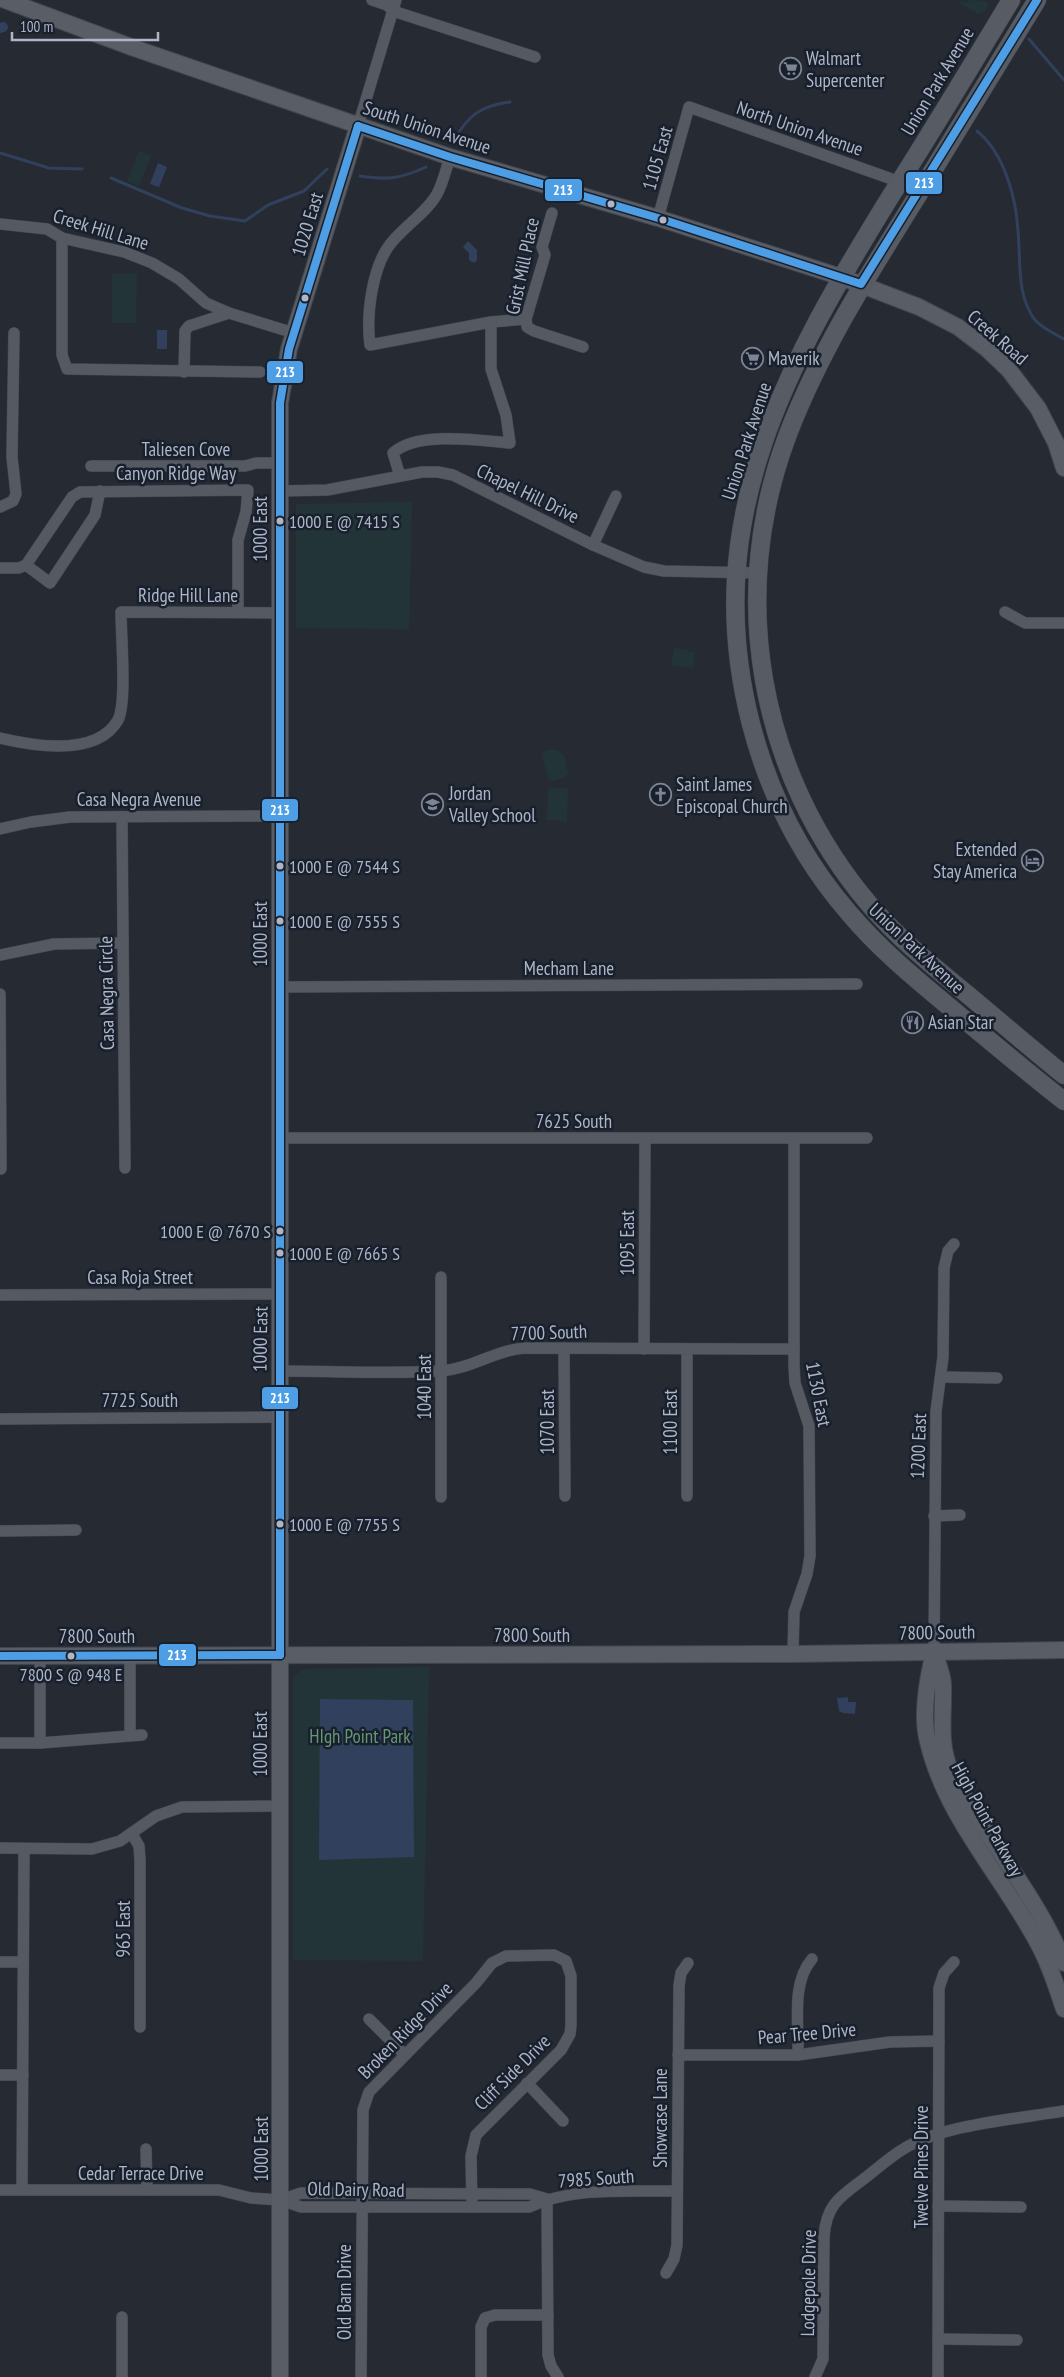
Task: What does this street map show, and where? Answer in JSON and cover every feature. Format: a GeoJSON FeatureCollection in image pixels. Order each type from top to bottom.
{"type":"FeatureCollection","features":[{"type":"Feature","properties":{"kind":"main road","name":"Union Park Avenue"},"geometry":{"type":"LineString","coordinates":[[1036,0],[862,284],[813,376],[787,437],[768,501],[758,573],[759,652],[771,717],[791,778],[826,846],[869,904],[896,933],[1064,1075]]}},
{"type":"Feature","properties":{"kind":"main road","name":"Union Park Avenue"},"geometry":{"type":"LineString","coordinates":[[1008,5],[841,276],[794,367],[767,432],[749,492],[741,532],[737,573],[737,646],[748,711],[768,776],[790,826],[804,852],[848,912],[885,952],[1064,1101]]}},
{"type":"Feature","properties":{"kind":"main road"},"geometry":{"type":"LineString","coordinates":[[994,71],[987,64],[1005,28],[1008,5]]}},
{"type":"Feature","properties":{"kind":"street","name":"South Union Avenue"},"geometry":{"type":"LineString","coordinates":[[5,0],[450,157],[658,218],[841,276]]}},
{"type":"Feature","properties":{"kind":"street"},"geometry":{"type":"LineString","coordinates":[[372,0],[387,5],[394,5],[535,57]]}},
{"type":"Feature","properties":{"kind":"street"},"geometry":{"type":"LineString","coordinates":[[358,126],[394,5]]}},
{"type":"Feature","properties":{"kind":"street","name":"North Union Avenue"},"geometry":{"type":"LineString","coordinates":[[689,107],[900,182]]}},
{"type":"Feature","properties":{"kind":"street","name":"1105 East"},"geometry":{"type":"LineString","coordinates":[[658,218],[689,107]]}},
{"type":"Feature","properties":{"kind":"street","name":"1020 East"},"geometry":{"type":"LineString","coordinates":[[294,333],[358,126]]}},
{"type":"Feature","properties":{"kind":"street"},"geometry":{"type":"LineString","coordinates":[[450,157],[437,193],[392,242],[384,255],[369,309],[368,330],[370,345],[491,322],[526,319]]}},
{"type":"Feature","properties":{"kind":"street","name":"Grist Mill Place"},"geometry":{"type":"LineString","coordinates":[[552,213],[542,247],[545,255],[526,319],[527,327],[534,331],[583,346]]}},
{"type":"Feature","properties":{"kind":"street","name":"Creek Hill Lane"},"geometry":{"type":"LineString","coordinates":[[0,224],[2,226],[47,229],[62,238],[107,247],[152,263],[179,279],[206,303],[229,314],[294,333]]}},
{"type":"Feature","properties":{"kind":"street"},"geometry":{"type":"LineString","coordinates":[[62,238],[62,355],[67,369],[260,372]]}},
{"type":"Feature","properties":{"kind":"street","name":"Creek Road"},"geometry":{"type":"LineString","coordinates":[[841,276],[937,315],[958,327],[987,349],[1014,376],[1038,408],[1056,443],[1064,468]]}},
{"type":"Feature","properties":{"kind":"street"},"geometry":{"type":"LineString","coordinates":[[184,372],[185,331],[189,326],[229,314]]}},
{"type":"Feature","properties":{"kind":"street"},"geometry":{"type":"LineString","coordinates":[[400,476],[393,453],[402,445],[420,439],[510,443],[506,415],[491,369],[491,322]]}},
{"type":"Feature","properties":{"kind":"street"},"geometry":{"type":"LineString","coordinates":[[0,507],[8,505],[16,494],[12,457],[14,333]]}},
{"type":"Feature","properties":{"kind":"street","name":"1000 East"},"geometry":{"type":"LineString","coordinates":[[280,2377],[280,403],[284,371],[294,333]]}},
{"type":"Feature","properties":{"kind":"street","name":"Taliesen Cove"},"geometry":{"type":"LineString","coordinates":[[91,466],[245,466],[256,463],[280,462]]}},
{"type":"Feature","properties":{"kind":"street","name":"Chapel Hill Drive"},"geometry":{"type":"LineString","coordinates":[[280,491],[327,490],[430,472],[453,475],[593,545],[644,567],[664,570],[758,573]]}},
{"type":"Feature","properties":{"kind":"street","name":"Canyon Ridge Way"},"geometry":{"type":"LineString","coordinates":[[100,491],[95,515],[50,583],[26,565],[72,497],[80,492],[100,491],[248,490],[247,505],[238,540],[238,612]]}},
{"type":"Feature","properties":{"kind":"street"},"geometry":{"type":"LineString","coordinates":[[593,545],[616,496]]}},
{"type":"Feature","properties":{"kind":"street"},"geometry":{"type":"LineString","coordinates":[[0,568],[19,568],[26,565]]}},
{"type":"Feature","properties":{"kind":"street","name":"Ridge Hill Lane"},"geometry":{"type":"LineString","coordinates":[[0,738],[32,746],[56,747],[80,744],[106,735],[118,719],[122,703],[121,612],[280,613]]}},
{"type":"Feature","properties":{"kind":"street"},"geometry":{"type":"LineString","coordinates":[[1005,612],[1025,623],[1064,624]]}},
{"type":"Feature","properties":{"kind":"street","name":"Casa Negra Circle"},"geometry":{"type":"LineString","coordinates":[[122,816],[125,1168]]}},
{"type":"Feature","properties":{"kind":"street","name":"Casa Negra Avenue"},"geometry":{"type":"LineString","coordinates":[[0,829],[30,822],[70,817],[280,816]]}},
{"type":"Feature","properties":{"kind":"street"},"geometry":{"type":"LineString","coordinates":[[0,955],[54,944],[123,943]]}},
{"type":"Feature","properties":{"kind":"street","name":"Mecham Lane"},"geometry":{"type":"LineString","coordinates":[[280,987],[857,984]]}},
{"type":"Feature","properties":{"kind":"street"},"geometry":{"type":"LineString","coordinates":[[0,994],[1,1169]]}},
{"type":"Feature","properties":{"kind":"street","name":"7625 South"},"geometry":{"type":"LineString","coordinates":[[281,1138],[866,1138]]}},
{"type":"Feature","properties":{"kind":"street","name":"1095 East"},"geometry":{"type":"LineString","coordinates":[[644,1349],[645,1138]]}},
{"type":"Feature","properties":{"kind":"street","name":"1130 East"},"geometry":{"type":"LineString","coordinates":[[792,1654],[794,1612],[809,1565],[810,1527],[809,1426],[795,1383],[794,1138]]}},
{"type":"Feature","properties":{"kind":"street","name":"1200 East"},"geometry":{"type":"LineString","coordinates":[[934,1652],[936,1418],[941,1377],[944,1268],[948,1251],[954,1244]]}},
{"type":"Feature","properties":{"kind":"street","name":"1040 East"},"geometry":{"type":"LineString","coordinates":[[441,1277],[441,1497]]}},
{"type":"Feature","properties":{"kind":"street","name":"Casa Roja Street"},"geometry":{"type":"LineString","coordinates":[[0,1295],[281,1294]]}},
{"type":"Feature","properties":{"kind":"street","name":"1070 East"},"geometry":{"type":"LineString","coordinates":[[564,1348],[565,1496]]}},
{"type":"Feature","properties":{"kind":"street","name":"7700 South"},"geometry":{"type":"LineString","coordinates":[[280,1371],[441,1371],[468,1366],[498,1352],[512,1349],[794,1349]]}},
{"type":"Feature","properties":{"kind":"street","name":"1100 East"},"geometry":{"type":"LineString","coordinates":[[687,1349],[687,1496]]}},
{"type":"Feature","properties":{"kind":"street"},"geometry":{"type":"LineString","coordinates":[[941,1377],[998,1378]]}},
{"type":"Feature","properties":{"kind":"street","name":"7725 South"},"geometry":{"type":"LineString","coordinates":[[0,1419],[280,1417]]}},
{"type":"Feature","properties":{"kind":"street"},"geometry":{"type":"LineString","coordinates":[[934,1516],[960,1516]]}},
{"type":"Feature","properties":{"kind":"street"},"geometry":{"type":"LineString","coordinates":[[0,1531],[76,1530]]}},
{"type":"Feature","properties":{"kind":"street","name":"7800 South"},"geometry":{"type":"LineString","coordinates":[[0,1656],[792,1654],[1064,1650]]}},
{"type":"Feature","properties":{"kind":"street","name":"High Point Parkway"},"geometry":{"type":"LineString","coordinates":[[934,1652],[943,1683],[942,1738],[951,1771],[1030,1897],[1054,1938],[1064,1963]]}},
{"type":"Feature","properties":{"kind":"street","name":"High Point Parkway"},"geometry":{"type":"LineString","coordinates":[[934,1652],[926,1682],[927,1740],[941,1782],[997,1879],[1040,1946],[1064,2009]]}},
{"type":"Feature","properties":{"kind":"street"},"geometry":{"type":"LineString","coordinates":[[40,1656],[40,1743]]}},
{"type":"Feature","properties":{"kind":"street"},"geometry":{"type":"LineString","coordinates":[[130,1656],[130,1735]]}},
{"type":"Feature","properties":{"kind":"street"},"geometry":{"type":"LineString","coordinates":[[0,1743],[40,1743],[142,1735]]}},
{"type":"Feature","properties":{"kind":"street"},"geometry":{"type":"LineString","coordinates":[[0,1848],[92,1849],[120,1841],[156,1816],[182,1807],[280,1806]]}},
{"type":"Feature","properties":{"kind":"street","name":"965 East"},"geometry":{"type":"LineString","coordinates":[[132,1834],[139,1846],[140,1860],[140,2027]]}},
{"type":"Feature","properties":{"kind":"street"},"geometry":{"type":"LineString","coordinates":[[22,2190],[24,1849]]}},
{"type":"Feature","properties":{"kind":"street","name":"Broken Ridge Drive"},"geometry":{"type":"LineString","coordinates":[[362,2207],[365,2100],[374,2084],[476,1983],[492,1963],[515,1955],[554,1955],[566,1961]]}},
{"type":"Feature","properties":{"kind":"street"},"geometry":{"type":"LineString","coordinates":[[798,2055],[799,1984],[804,1968],[812,1959]]}},
{"type":"Feature","properties":{"kind":"street","name":"Cliff Side Drive"},"geometry":{"type":"LineString","coordinates":[[472,2207],[471,2156],[476,2134],[561,2050],[570,2034],[571,1976],[566,1961]]}},
{"type":"Feature","properties":{"kind":"street"},"geometry":{"type":"LineString","coordinates":[[0,1962],[23,1962]]}},
{"type":"Feature","properties":{"kind":"street","name":"Twelve Pines Drive"},"geometry":{"type":"LineString","coordinates":[[938,2377],[939,1988],[944,1974],[954,1962]]}},
{"type":"Feature","properties":{"kind":"street","name":"Showcase Lane"},"geometry":{"type":"LineString","coordinates":[[666,2273],[674,2259],[677,2245],[679,1986],[682,1973],[688,1963]]}},
{"type":"Feature","properties":{"kind":"street"},"geometry":{"type":"LineString","coordinates":[[369,2018],[404,2054]]}},
{"type":"Feature","properties":{"kind":"street","name":"Pear Tree Drive"},"geometry":{"type":"LineString","coordinates":[[678,2055],[798,2055],[890,2042],[939,2041]]}},
{"type":"Feature","properties":{"kind":"street"},"geometry":{"type":"LineString","coordinates":[[0,2075],[23,2075]]}},
{"type":"Feature","properties":{"kind":"street"},"geometry":{"type":"LineString","coordinates":[[527,2083],[563,2121]]}},
{"type":"Feature","properties":{"kind":"street","name":"Lodgepole Drive"},"geometry":{"type":"LineString","coordinates":[[815,2377],[823,2359],[824,2345],[824,2237],[829,2212],[840,2197],[904,2148],[939,2134],[1064,2111]]}},
{"type":"Feature","properties":{"kind":"street"},"geometry":{"type":"LineString","coordinates":[[146,2149],[147,2190]]}},
{"type":"Feature","properties":{"kind":"street","name":"Cedar Terrace Drive"},"geometry":{"type":"LineString","coordinates":[[0,2190],[219,2190],[251,2198],[281,2200]]}},
{"type":"Feature","properties":{"kind":"street","name":"7985 South"},"geometry":{"type":"LineString","coordinates":[[547,2199],[590,2192],[677,2192]]}},
{"type":"Feature","properties":{"kind":"street","name":"Old Dairy Road"},"geometry":{"type":"LineString","coordinates":[[281,2200],[301,2193],[530,2194],[547,2199]]}},
{"type":"Feature","properties":{"kind":"street"},"geometry":{"type":"LineString","coordinates":[[547,2199],[548,2355],[551,2366],[558,2377]]}},
{"type":"Feature","properties":{"kind":"street","name":"Old Dairy Road"},"geometry":{"type":"LineString","coordinates":[[281,2200],[301,2207],[530,2207],[547,2199]]}},
{"type":"Feature","properties":{"kind":"street"},"geometry":{"type":"LineString","coordinates":[[938,2206],[1021,2207]]}},
{"type":"Feature","properties":{"kind":"street","name":"Old Barn Drive"},"geometry":{"type":"LineString","coordinates":[[362,2207],[362,2377]]}},
{"type":"Feature","properties":{"kind":"street"},"geometry":{"type":"LineString","coordinates":[[481,2377],[481,2327],[485,2318],[495,2315],[548,2315]]}},
{"type":"Feature","properties":{"kind":"street"},"geometry":{"type":"LineString","coordinates":[[122,2317],[122,2377]]}},
{"type":"Feature","properties":{"kind":"street"},"geometry":{"type":"LineString","coordinates":[[938,2339],[1017,2340]]}},
{"type":"Feature","properties":{"kind":"green space"},"geometry":{"type":"Polygon","coordinates":[[[968,0],[989,2],[985,11],[978,14],[960,3],[961,1],[967,3],[968,0]]]}},
{"type":"Feature","properties":{"kind":"green space"},"geometry":{"type":"Polygon","coordinates":[[[139,151],[151,156],[139,186],[127,181],[139,151]]]}},
{"type":"Feature","properties":{"kind":"green space"},"geometry":{"type":"Polygon","coordinates":[[[112,274],[137,274],[136,323],[112,323],[112,274]]]}},
{"type":"Feature","properties":{"kind":"green space"},"geometry":{"type":"Polygon","coordinates":[[[412,502],[409,629],[296,628],[296,504],[412,502]]]}},
{"type":"Feature","properties":{"kind":"green space"},"geometry":{"type":"Polygon","coordinates":[[[674,648],[695,652],[693,668],[671,665],[674,648]]]}},
{"type":"Feature","properties":{"kind":"green space"},"geometry":{"type":"Polygon","coordinates":[[[548,750],[557,750],[564,755],[568,772],[565,777],[553,781],[549,780],[541,753],[548,750]]]}},
{"type":"Feature","properties":{"kind":"green space"},"geometry":{"type":"Polygon","coordinates":[[[548,788],[568,788],[567,821],[547,820],[548,788]]]}},
{"type":"Feature","properties":{"kind":"green space","name":"HIgh Point Park"},"geometry":{"type":"Polygon","coordinates":[[[429,1667],[423,1961],[293,1960],[293,1678],[303,1669],[429,1667]]]}},
{"type":"Feature","properties":{"kind":"water"},"geometry":{"type":"Polygon","coordinates":[[[158,163],[167,167],[159,187],[150,184],[158,163]]]}},
{"type":"Feature","properties":{"kind":"water"},"geometry":{"type":"Polygon","coordinates":[[[468,241],[477,250],[477,260],[474,263],[469,260],[469,253],[463,247],[468,241]]]}},
{"type":"Feature","properties":{"kind":"water"},"geometry":{"type":"Polygon","coordinates":[[[157,330],[167,330],[167,349],[157,349],[157,330]]]}},
{"type":"Feature","properties":{"kind":"water"},"geometry":{"type":"Polygon","coordinates":[[[848,1697],[848,1702],[856,1702],[855,1714],[839,1711],[837,1698],[848,1697]]]}},
{"type":"Feature","properties":{"kind":"water"},"geometry":{"type":"Polygon","coordinates":[[[320,1699],[413,1700],[414,1857],[319,1860],[320,1699]]]}},
{"type":"Feature","properties":{"kind":"waterway"},"geometry":{"type":"LineString","coordinates":[[1029,39],[1064,80]]}},
{"type":"Feature","properties":{"kind":"waterway"},"geometry":{"type":"LineString","coordinates":[[453,142],[464,125],[476,113],[491,106],[510,102]]}},
{"type":"Feature","properties":{"kind":"waterway"},"geometry":{"type":"LineString","coordinates":[[977,131],[995,151],[1007,176],[1017,218],[1020,277],[1029,310],[1038,323],[1064,339]]}},
{"type":"Feature","properties":{"kind":"waterway"},"geometry":{"type":"LineString","coordinates":[[0,153],[49,168],[82,169]]}},
{"type":"Feature","properties":{"kind":"waterway"},"geometry":{"type":"LineString","coordinates":[[360,176],[394,177],[409,174],[426,167]]}},
{"type":"Feature","properties":{"kind":"waterway"},"geometry":{"type":"LineString","coordinates":[[111,178],[182,208],[210,216],[245,221],[268,205],[304,191],[327,169]]}},
{"type":"Feature","properties":{"kind":"transit line","name":"213"},"geometry":{"type":"LineString","coordinates":[[358,126],[450,157],[658,218],[861,284],[1037,0]]}},
{"type":"Feature","properties":{"kind":"transit line","name":"213"},"geometry":{"type":"LineString","coordinates":[[280,1655],[280,403],[289,349],[358,126]]}},
{"type":"Feature","properties":{"kind":"transit line","name":"213"},"geometry":{"type":"LineString","coordinates":[[0,1656],[280,1655]]}},
{"type":"Feature","properties":{"kind":"place","name":"Walmart Supercenter"},"geometry":{"type":"Point","coordinates":[790,69]}},
{"type":"Feature","properties":{"kind":"place","name":"Maverik"},"geometry":{"type":"Point","coordinates":[752,358]}},
{"type":"Feature","properties":{"kind":"place","name":"1000 E @ 7415 S"},"geometry":{"type":"Point","coordinates":[280,521]}},
{"type":"Feature","properties":{"kind":"place","name":"Saint James Episcopal Church"},"geometry":{"type":"Point","coordinates":[660,795]}},
{"type":"Feature","properties":{"kind":"place","name":"Jordan Valley School"},"geometry":{"type":"Point","coordinates":[433,804]}},
{"type":"Feature","properties":{"kind":"place","name":"Extended Stay America"},"geometry":{"type":"Point","coordinates":[1033,860]}},
{"type":"Feature","properties":{"kind":"place","name":"1000 E @ 7544 S"},"geometry":{"type":"Point","coordinates":[280,866]}},
{"type":"Feature","properties":{"kind":"place","name":"1000 E @ 7555 S"},"geometry":{"type":"Point","coordinates":[280,921]}},
{"type":"Feature","properties":{"kind":"place","name":"Asian Star"},"geometry":{"type":"Point","coordinates":[912,1022]}},
{"type":"Feature","properties":{"kind":"place","name":"1000 E @ 7670 S"},"geometry":{"type":"Point","coordinates":[280,1231]}},
{"type":"Feature","properties":{"kind":"place","name":"1000 E @ 7665 S"},"geometry":{"type":"Point","coordinates":[280,1253]}},
{"type":"Feature","properties":{"kind":"place","name":"1000 E @ 7755 S"},"geometry":{"type":"Point","coordinates":[280,1524]}},
{"type":"Feature","properties":{"kind":"place","name":"7800 S @ 948 E"},"geometry":{"type":"Point","coordinates":[71,1656]}}]}
